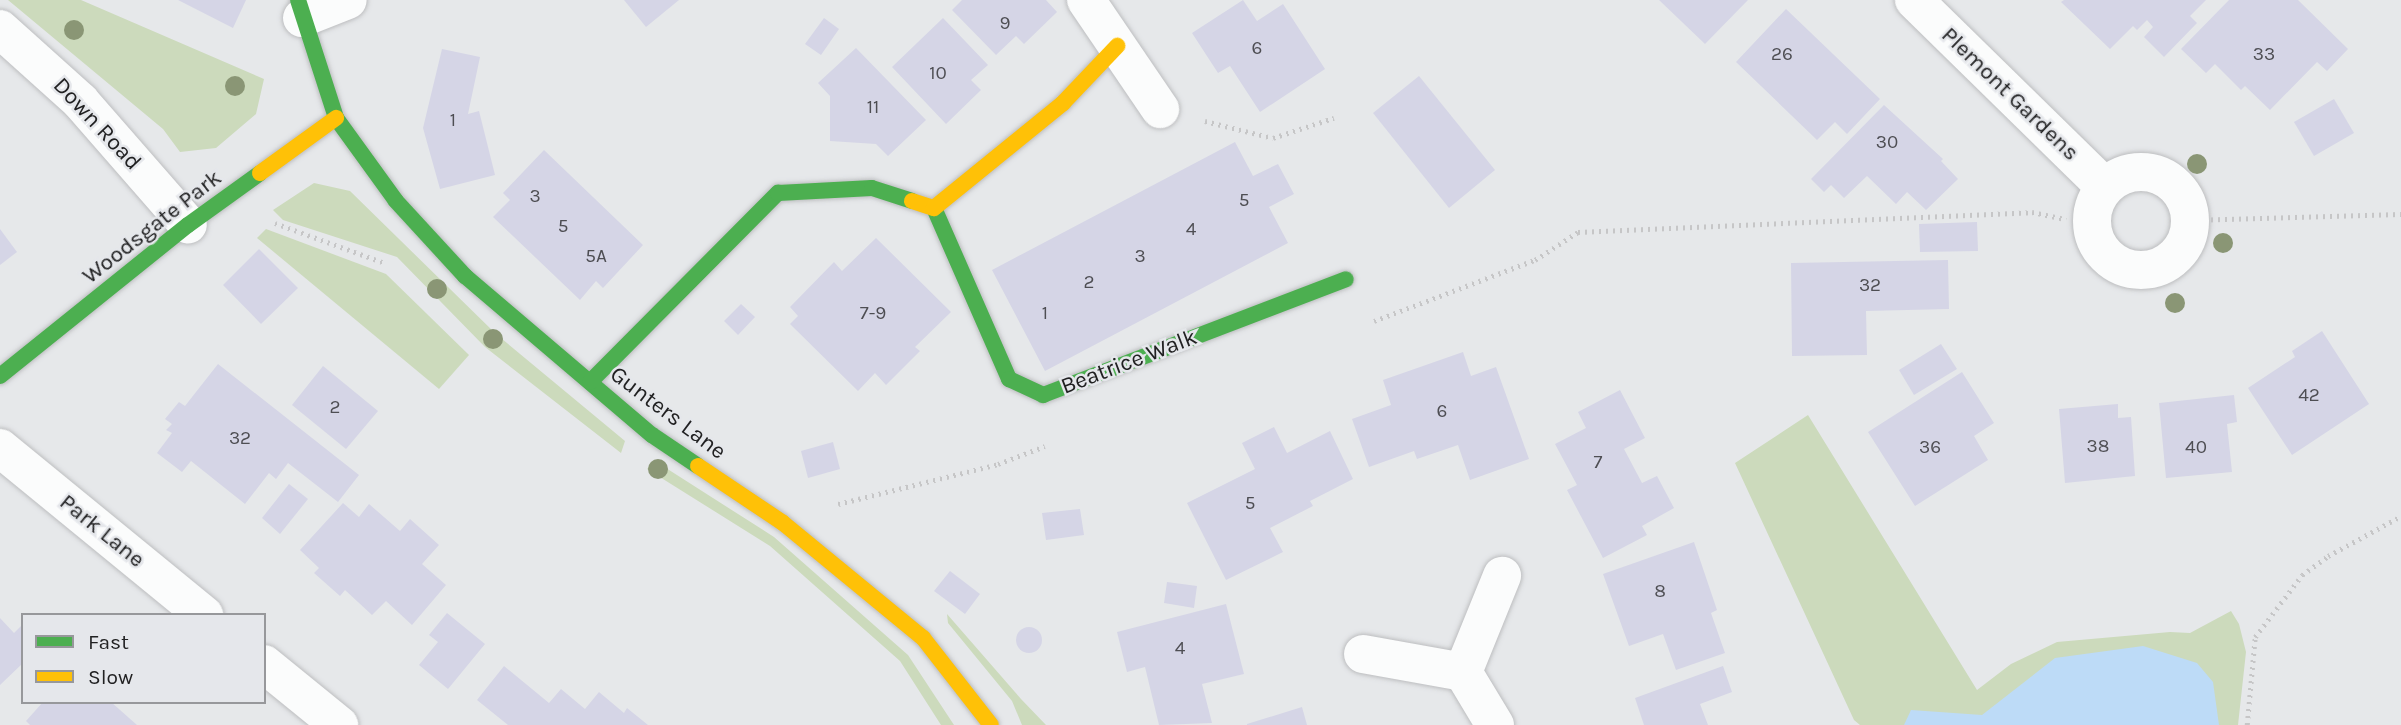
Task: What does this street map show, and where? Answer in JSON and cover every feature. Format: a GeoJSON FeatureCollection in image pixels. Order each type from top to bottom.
{"type":"FeatureCollection","features":[{"type":"Feature","properties":{"kind":"street"},"geometry":{"type":"LineString","coordinates":[[300,9],[348,0]]}},
{"type":"Feature","properties":{"kind":"street"},"geometry":{"type":"LineString","coordinates":[[1086,0],[1160,109]]}},
{"type":"Feature","properties":{"kind":"street","name":"Plemont Gardens"},"geometry":{"type":"LineString","coordinates":[[1914,0],[2105,187]]}},
{"type":"Feature","properties":{"kind":"street","name":"Gunters Lane"},"geometry":{"type":"LineString","coordinates":[[300,9],[336,118],[396,201],[464,276],[652,435],[783,523],[923,638],[991,725]]}},
{"type":"Feature","properties":{"kind":"street","name":"Down Road"},"geometry":{"type":"LineString","coordinates":[[0,29],[80,101],[188,225]]}},
{"type":"Feature","properties":{"kind":"street"},"geometry":{"type":"LineString","coordinates":[[590,382],[778,193],[872,188],[934,208],[1063,103],[1118,46]]}},
{"type":"Feature","properties":{"kind":"street","name":"Woodsgate Park"},"geometry":{"type":"LineString","coordinates":[[0,376],[188,225],[336,118]]}},
{"type":"Feature","properties":{"kind":"street"},"geometry":{"type":"LineString","coordinates":[[2141,172],[2160,176],[2175,186],[2186,202],[2190,220],[2186,238],[2177,254],[2162,265],[2143,270],[2124,267],[2108,257],[2096,243],[2091,224],[2094,205],[2105,187],[2121,176],[2141,172]]}},
{"type":"Feature","properties":{"kind":"street","name":"Beatrice Walk"},"geometry":{"type":"LineString","coordinates":[[934,208],[1009,379],[1043,395],[1346,279]]}},
{"type":"Feature","properties":{"kind":"street","name":"Park Lane"},"geometry":{"type":"LineString","coordinates":[[0,448],[202,613]]}},
{"type":"Feature","properties":{"kind":"street"},"geometry":{"type":"LineString","coordinates":[[1463,672],[1502,576]]}},
{"type":"Feature","properties":{"kind":"street"},"geometry":{"type":"LineString","coordinates":[[1363,654],[1463,672],[1495,725]]}},
{"type":"Feature","properties":{"kind":"street"},"geometry":{"type":"LineString","coordinates":[[266,666],[339,725]]}},
{"type":"Feature","properties":{"kind":"path"},"geometry":{"type":"LineString","coordinates":[[1160,109],[1273,138],[1334,118]]}},
{"type":"Feature","properties":{"kind":"path"},"geometry":{"type":"LineString","coordinates":[[1368,323],[1535,260],[1578,232],[2032,212],[2091,224]]}},
{"type":"Feature","properties":{"kind":"path"},"geometry":{"type":"LineString","coordinates":[[2190,220],[2401,214]]}},
{"type":"Feature","properties":{"kind":"path"},"geometry":{"type":"LineString","coordinates":[[783,523],[813,510],[998,464],[1049,444]]}},
{"type":"Feature","properties":{"kind":"path"},"geometry":{"type":"LineString","coordinates":[[2247,725],[2255,637],[2302,576],[2328,556],[2401,516]]}},
{"type":"Feature","properties":{"kind":"green space"},"geometry":{"type":"Polygon","coordinates":[[[8,0],[81,0],[264,79],[256,114],[216,148],[180,152],[163,129],[8,0]]]}},
{"type":"Feature","properties":{"kind":"green space"},"geometry":{"type":"Polygon","coordinates":[[[314,183],[350,191],[496,334],[625,441],[621,453],[485,347],[397,257],[283,220],[273,210],[314,183]]]}},
{"type":"Feature","properties":{"kind":"green space"},"geometry":{"type":"Polygon","coordinates":[[[266,229],[386,274],[469,355],[439,389],[257,238],[266,229]]]}},
{"type":"Feature","properties":{"kind":"green space"},"geometry":{"type":"Polygon","coordinates":[[[1808,415],[1977,690],[2011,664],[2057,642],[2170,632],[2190,633],[2231,611],[2239,624],[2246,652],[2238,725],[1860,725],[1854,720],[1735,463],[1808,415]]]}},
{"type":"Feature","properties":{"kind":"green space"},"geometry":{"type":"Polygon","coordinates":[[[655,461],[774,537],[908,655],[954,725],[941,725],[900,661],[770,546],[647,469],[655,461]]]}},
{"type":"Feature","properties":{"kind":"green space"},"geometry":{"type":"Polygon","coordinates":[[[947,614],[1046,725],[1022,725],[1012,701],[948,623],[947,614]]]}},
{"type":"Feature","properties":{"kind":"water"},"geometry":{"type":"Polygon","coordinates":[[[2143,646],[2197,663],[2213,682],[2219,725],[1904,725],[1911,710],[1982,715],[2055,658],[2143,646]]]}},
{"type":"Feature","properties":{"kind":"building"},"geometry":{"type":"Polygon","coordinates":[[[178,0],[246,0],[233,28],[178,0]]]}},
{"type":"Feature","properties":{"kind":"building"},"geometry":{"type":"Polygon","coordinates":[[[624,0],[679,0],[646,27],[624,0]]]}},
{"type":"Feature","properties":{"kind":"building"},"geometry":{"type":"Polygon","coordinates":[[[962,0],[1046,0],[1057,12],[1024,44],[1016,36],[996,55],[952,10],[962,0]]]}},
{"type":"Feature","properties":{"kind":"building"},"geometry":{"type":"Polygon","coordinates":[[[1243,0],[1257,21],[1283,4],[1325,69],[1260,112],[1230,66],[1218,73],[1192,33],[1243,0]]]}},
{"type":"Feature","properties":{"kind":"building"},"geometry":{"type":"Polygon","coordinates":[[[1659,0],[1748,0],[1705,44],[1659,0]]]}},
{"type":"Feature","properties":{"kind":"building"},"geometry":{"type":"Polygon","coordinates":[[[2206,0],[2190,16],[2197,23],[2164,57],[2144,37],[2153,27],[2147,20],[2137,30],[2133,26],[2110,49],[2061,2],[2206,0]]]}},
{"type":"Feature","properties":{"kind":"building"},"geometry":{"type":"Polygon","coordinates":[[[2229,0],[2298,0],[2348,49],[2327,71],[2317,62],[2270,110],[2245,86],[2241,90],[2215,64],[2206,73],[2181,49],[2229,0]]]}},
{"type":"Feature","properties":{"kind":"building"},"geometry":{"type":"Polygon","coordinates":[[[1786,9],[1880,99],[1847,134],[1835,122],[1817,140],[1736,62],[1786,9]]]}},
{"type":"Feature","properties":{"kind":"building"},"geometry":{"type":"Polygon","coordinates":[[[824,18],[839,29],[821,55],[805,44],[824,18]]]}},
{"type":"Feature","properties":{"kind":"building"},"geometry":{"type":"Polygon","coordinates":[[[943,18],[988,65],[971,80],[981,90],[946,124],[892,67],[943,18]]]}},
{"type":"Feature","properties":{"kind":"building"},"geometry":{"type":"Polygon","coordinates":[[[856,48],[926,120],[888,156],[876,144],[830,141],[830,96],[818,83],[856,48]]]}},
{"type":"Feature","properties":{"kind":"building"},"geometry":{"type":"Polygon","coordinates":[[[442,49],[480,57],[468,114],[479,111],[495,175],[440,189],[423,128],[442,49]]]}},
{"type":"Feature","properties":{"kind":"building"},"geometry":{"type":"Polygon","coordinates":[[[1419,76],[1495,170],[1449,208],[1373,113],[1419,76]]]}},
{"type":"Feature","properties":{"kind":"building"},"geometry":{"type":"Polygon","coordinates":[[[2334,99],[2354,133],[2314,156],[2294,122],[2334,99]]]}},
{"type":"Feature","properties":{"kind":"building"},"geometry":{"type":"Polygon","coordinates":[[[1884,105],[1943,159],[1941,161],[1958,179],[1926,210],[1907,192],[1896,204],[1867,176],[1844,198],[1831,185],[1824,192],[1811,179],[1884,105]]]}},
{"type":"Feature","properties":{"kind":"building"},"geometry":{"type":"Polygon","coordinates":[[[1235,142],[1253,176],[1278,164],[1294,194],[1269,207],[1288,243],[1045,371],[992,270],[1235,142]]]}},
{"type":"Feature","properties":{"kind":"building"},"geometry":{"type":"Polygon","coordinates":[[[544,150],[643,245],[603,288],[596,281],[580,300],[493,217],[510,200],[503,193],[544,150]]]}},
{"type":"Feature","properties":{"kind":"building"},"geometry":{"type":"Polygon","coordinates":[[[1977,222],[1978,251],[1920,252],[1919,224],[1977,222]]]}},
{"type":"Feature","properties":{"kind":"building"},"geometry":{"type":"Polygon","coordinates":[[[0,229],[17,252],[0,265],[0,229]]]}},
{"type":"Feature","properties":{"kind":"building"},"geometry":{"type":"Polygon","coordinates":[[[876,238],[951,312],[915,347],[920,351],[886,385],[875,373],[858,391],[790,324],[798,316],[790,307],[834,262],[842,271],[876,238]]]}},
{"type":"Feature","properties":{"kind":"building"},"geometry":{"type":"Polygon","coordinates":[[[259,249],[298,288],[261,324],[223,285],[259,249]]]}},
{"type":"Feature","properties":{"kind":"building"},"geometry":{"type":"Polygon","coordinates":[[[1948,260],[1949,309],[1866,311],[1867,355],[1792,356],[1791,263],[1948,260]]]}},
{"type":"Feature","properties":{"kind":"building"},"geometry":{"type":"Polygon","coordinates":[[[741,304],[755,317],[738,335],[724,321],[741,304]]]}},
{"type":"Feature","properties":{"kind":"building"},"geometry":{"type":"Polygon","coordinates":[[[2322,331],[2369,404],[2292,455],[2248,388],[2295,357],[2292,351],[2322,331]]]}},
{"type":"Feature","properties":{"kind":"building"},"geometry":{"type":"Polygon","coordinates":[[[1941,344],[1957,369],[1914,395],[1899,370],[1941,344]]]}},
{"type":"Feature","properties":{"kind":"building"},"geometry":{"type":"Polygon","coordinates":[[[1463,352],[1471,376],[1496,367],[1529,459],[1470,480],[1458,445],[1417,459],[1414,451],[1369,467],[1352,419],[1391,405],[1383,380],[1463,352]]]}},
{"type":"Feature","properties":{"kind":"building"},"geometry":{"type":"Polygon","coordinates":[[[218,364],[359,475],[338,502],[288,463],[276,479],[269,473],[245,504],[191,461],[182,472],[157,453],[172,433],[166,430],[172,424],[165,419],[179,402],[185,406],[218,364]]]}},
{"type":"Feature","properties":{"kind":"building"},"geometry":{"type":"Polygon","coordinates":[[[323,366],[378,411],[346,449],[292,405],[323,366]]]}},
{"type":"Feature","properties":{"kind":"building"},"geometry":{"type":"Polygon","coordinates":[[[1962,372],[1994,423],[1974,436],[1988,460],[1915,506],[1868,432],[1962,372]]]}},
{"type":"Feature","properties":{"kind":"building"},"geometry":{"type":"Polygon","coordinates":[[[1620,390],[1645,438],[1624,449],[1642,483],[1657,476],[1674,508],[1642,526],[1647,535],[1603,558],[1567,490],[1577,485],[1555,444],[1586,428],[1578,412],[1620,390]]]}},
{"type":"Feature","properties":{"kind":"building"},"geometry":{"type":"Polygon","coordinates":[[[2234,395],[2237,422],[2227,424],[2232,472],[2166,478],[2159,403],[2234,395]]]}},
{"type":"Feature","properties":{"kind":"building"},"geometry":{"type":"Polygon","coordinates":[[[2118,404],[2118,418],[2131,417],[2135,476],[2065,483],[2059,409],[2118,404]]]}},
{"type":"Feature","properties":{"kind":"building"},"geometry":{"type":"Polygon","coordinates":[[[1274,427],[1287,453],[1330,431],[1353,479],[1310,501],[1313,506],[1270,528],[1283,552],[1226,580],[1187,503],[1255,469],[1242,443],[1274,427]]]}},
{"type":"Feature","properties":{"kind":"building"},"geometry":{"type":"Polygon","coordinates":[[[833,442],[840,469],[808,478],[801,451],[833,442]]]}},
{"type":"Feature","properties":{"kind":"building"},"geometry":{"type":"Polygon","coordinates":[[[289,484],[308,499],[280,534],[262,518],[289,484]]]}},
{"type":"Feature","properties":{"kind":"building"},"geometry":{"type":"Polygon","coordinates":[[[343,503],[359,517],[369,504],[400,531],[410,519],[439,545],[422,564],[446,585],[412,625],[386,601],[372,615],[345,590],[340,596],[314,573],[319,568],[300,550],[343,503]]]}},
{"type":"Feature","properties":{"kind":"building"},"geometry":{"type":"Polygon","coordinates":[[[1080,509],[1084,535],[1046,540],[1042,513],[1080,509]]]}},
{"type":"Feature","properties":{"kind":"building"},"geometry":{"type":"Polygon","coordinates":[[[1694,542],[1717,610],[1711,613],[1725,653],[1676,670],[1663,634],[1629,646],[1603,574],[1694,542]]]}},
{"type":"Feature","properties":{"kind":"building"},"geometry":{"type":"Polygon","coordinates":[[[950,571],[980,594],[965,614],[934,591],[950,571]]]}},
{"type":"Feature","properties":{"kind":"building"},"geometry":{"type":"Polygon","coordinates":[[[1167,582],[1197,586],[1194,608],[1164,603],[1167,582]]]}},
{"type":"Feature","properties":{"kind":"building"},"geometry":{"type":"Polygon","coordinates":[[[1226,604],[1244,674],[1202,684],[1212,723],[1159,725],[1145,667],[1127,672],[1117,632],[1226,604]]]}},
{"type":"Feature","properties":{"kind":"building"},"geometry":{"type":"Polygon","coordinates":[[[447,613],[485,644],[448,689],[419,665],[438,642],[429,635],[447,613]]]}},
{"type":"Feature","properties":{"kind":"building"},"geometry":{"type":"Polygon","coordinates":[[[0,618],[14,633],[21,626],[21,665],[0,685],[0,618]]]}},
{"type":"Feature","properties":{"kind":"building"},"geometry":{"type":"Polygon","coordinates":[[[1029,627],[1038,631],[1042,640],[1038,649],[1029,653],[1020,649],[1016,640],[1020,631],[1029,627]]]}},
{"type":"Feature","properties":{"kind":"building"},"geometry":{"type":"Polygon","coordinates":[[[504,666],[549,703],[561,689],[585,709],[599,692],[624,713],[627,708],[648,725],[508,725],[477,700],[504,666]]]}},
{"type":"Feature","properties":{"kind":"building"},"geometry":{"type":"Polygon","coordinates":[[[1723,666],[1732,692],[1700,704],[1708,725],[1644,725],[1635,698],[1723,666]]]}},
{"type":"Feature","properties":{"kind":"building"},"geometry":{"type":"Polygon","coordinates":[[[41,704],[113,704],[137,725],[30,725],[26,721],[41,704]]]}},
{"type":"Feature","properties":{"kind":"building"},"geometry":{"type":"Polygon","coordinates":[[[1302,707],[1307,725],[1247,725],[1247,724],[1302,707]]]}},
{"type":"Feature","properties":{"kind":"traffic: fast"},"geometry":{"type":"LineString","coordinates":[[298,0],[336,118],[396,201],[465,276],[652,435],[698,466]]}},
{"type":"Feature","properties":{"kind":"traffic: fast"},"geometry":{"type":"LineString","coordinates":[[0,376],[188,225],[260,173]]}},
{"type":"Feature","properties":{"kind":"traffic: fast"},"geometry":{"type":"LineString","coordinates":[[590,382],[778,193],[872,188],[912,201]]}},
{"type":"Feature","properties":{"kind":"traffic: fast"},"geometry":{"type":"LineString","coordinates":[[934,208],[1009,379],[1043,395],[1346,279]]}},
{"type":"Feature","properties":{"kind":"traffic: slow"},"geometry":{"type":"LineString","coordinates":[[912,201],[934,208],[1063,103],[1117,46]]}},
{"type":"Feature","properties":{"kind":"traffic: slow"},"geometry":{"type":"LineString","coordinates":[[260,173],[336,118]]}},
{"type":"Feature","properties":{"kind":"traffic: slow"},"geometry":{"type":"LineString","coordinates":[[698,466],[783,523],[923,638],[991,725]]}}]}
